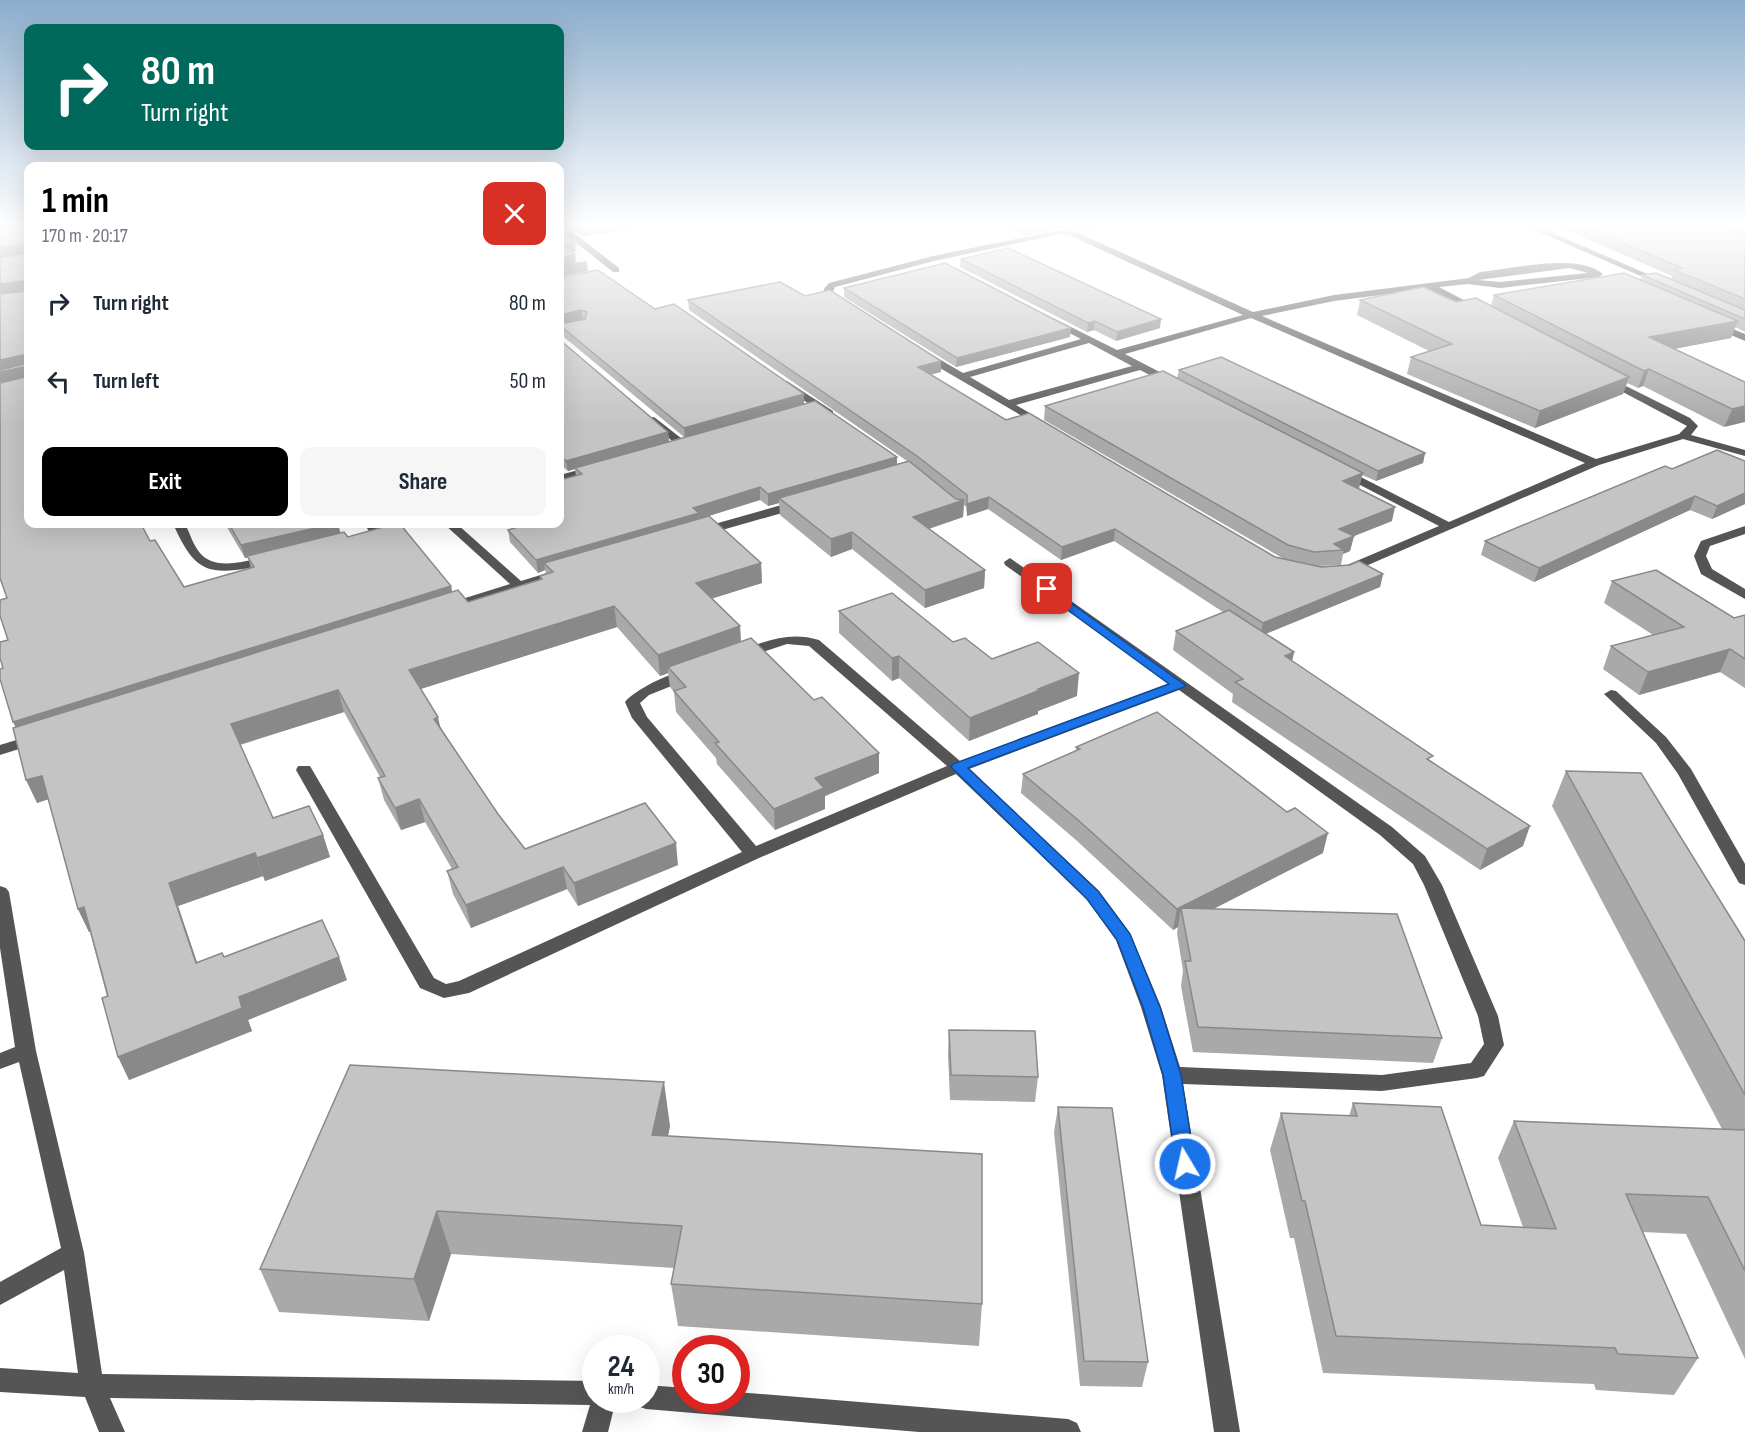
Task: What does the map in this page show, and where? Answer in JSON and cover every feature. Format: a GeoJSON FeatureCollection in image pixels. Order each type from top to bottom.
{"type":"FeatureCollection","features":[{"type":"Feature","properties":{"kind":"street"},"geometry":{"type":"LineString","coordinates":[[828,292],[832,297],[852,309]]}},
{"type":"Feature","properties":{"kind":"street"},"geometry":{"type":"LineString","coordinates":[[1201,292],[1595,463]]}},
{"type":"Feature","properties":{"kind":"street"},"geometry":{"type":"LineString","coordinates":[[1118,353],[1252,315],[1334,297],[1379,292]]}},
{"type":"Feature","properties":{"kind":"street"},"geometry":{"type":"LineString","coordinates":[[1441,292],[1483,314]]}},
{"type":"Feature","properties":{"kind":"street"},"geometry":{"type":"LineString","coordinates":[[1038,313],[1184,388]]}},
{"type":"Feature","properties":{"kind":"street"},"geometry":{"type":"LineString","coordinates":[[1706,321],[1745,338]]}},
{"type":"Feature","properties":{"kind":"street"},"geometry":{"type":"LineString","coordinates":[[960,376],[1090,340]]}},
{"type":"Feature","properties":{"kind":"street"},"geometry":{"type":"LineString","coordinates":[[911,346],[1047,428]]}},
{"type":"Feature","properties":{"kind":"street"},"geometry":{"type":"LineString","coordinates":[[1007,404],[1142,366]]}},
{"type":"Feature","properties":{"kind":"street"},"geometry":{"type":"LineString","coordinates":[[1332,574],[1342,572],[1595,463],[1683,436],[1693,426],[1686,420],[1598,375]]}},
{"type":"Feature","properties":{"kind":"street"},"geometry":{"type":"LineString","coordinates":[[781,380],[813,407],[837,419]]}},
{"type":"Feature","properties":{"kind":"street"},"geometry":{"type":"LineString","coordinates":[[647,414],[682,444]]}},
{"type":"Feature","properties":{"kind":"street"},"geometry":{"type":"LineString","coordinates":[[1683,436],[1745,453]]}},
{"type":"Feature","properties":{"kind":"street"},"geometry":{"type":"LineString","coordinates":[[564,478],[604,466]]}},
{"type":"Feature","properties":{"kind":"street"},"geometry":{"type":"LineString","coordinates":[[1332,466],[1448,526]]}},
{"type":"Feature","properties":{"kind":"street"},"geometry":{"type":"LineString","coordinates":[[687,536],[810,501]]}},
{"type":"Feature","properties":{"kind":"street"},"geometry":{"type":"LineString","coordinates":[[181,528],[198,560],[212,566],[225,567],[278,557]]}},
{"type":"Feature","properties":{"kind":"street"},"geometry":{"type":"LineString","coordinates":[[454,528],[518,585]]}},
{"type":"Feature","properties":{"kind":"street"},"geometry":{"type":"LineString","coordinates":[[1745,530],[1705,544],[1700,556],[1706,572],[1745,596]]}},
{"type":"Feature","properties":{"kind":"street"},"geometry":{"type":"LineString","coordinates":[[1010,562],[1386,831],[1419,860],[1488,1016],[1494,1045],[1477,1070],[1382,1083],[1172,1075]]}},
{"type":"Feature","properties":{"kind":"street"},"geometry":{"type":"LineString","coordinates":[[440,610],[574,569]]}},
{"type":"Feature","properties":{"kind":"street"},"geometry":{"type":"LineString","coordinates":[[727,660],[790,639],[801,638],[814,643],[958,767],[1093,895],[1125,938],[1151,1007],[1172,1075],[1227,1432]]}},
{"type":"Feature","properties":{"kind":"street"},"geometry":{"type":"LineString","coordinates":[[706,668],[663,682],[644,692],[632,702],[640,718],[753,854]]}},
{"type":"Feature","properties":{"kind":"street"},"geometry":{"type":"LineString","coordinates":[[304,770],[427,983],[444,991],[462,988],[753,854],[958,767],[1179,685]]}},
{"type":"Feature","properties":{"kind":"street"},"geometry":{"type":"LineString","coordinates":[[1611,694],[1661,740],[1679,765],[1745,879]]}},
{"type":"Feature","properties":{"kind":"street"},"geometry":{"type":"LineString","coordinates":[[0,750],[49,735]]}},
{"type":"Feature","properties":{"kind":"street"},"geometry":{"type":"LineString","coordinates":[[0,892],[26,1051],[73,1253],[92,1386],[112,1432]]}},
{"type":"Feature","properties":{"kind":"street"},"geometry":{"type":"LineString","coordinates":[[0,1061],[26,1051]]}},
{"type":"Feature","properties":{"kind":"street"},"geometry":{"type":"LineString","coordinates":[[0,1294],[73,1253]]}},
{"type":"Feature","properties":{"kind":"street"},"geometry":{"type":"LineString","coordinates":[[0,1380],[92,1386],[582,1393]]}},
{"type":"Feature","properties":{"kind":"street"},"geometry":{"type":"LineString","coordinates":[[660,1398],[1068,1432]]}},
{"type":"Feature","properties":{"kind":"street"},"geometry":{"type":"LineString","coordinates":[[595,1432],[600,1413]]}},
{"type":"Feature","properties":{"kind":"building"},"geometry":{"type":"Polygon","coordinates":[[[24,292],[24,356],[0,360],[0,294],[24,292]]]}},
{"type":"Feature","properties":{"kind":"building"},"geometry":{"type":"Polygon","coordinates":[[[564,292],[630,292],[655,309],[674,304],[804,394],[684,428],[564,329],[564,323],[585,319],[587,312],[581,310],[564,314],[564,292]]]}},
{"type":"Feature","properties":{"kind":"building"},"geometry":{"type":"Polygon","coordinates":[[[730,292],[798,292],[805,296],[833,292],[941,361],[918,367],[1006,420],[1029,413],[1275,557],[1321,567],[1350,565],[1359,561],[1383,574],[1263,623],[1115,529],[1062,547],[989,497],[967,504],[967,495],[917,456],[688,300],[730,292]]]}},
{"type":"Feature","properties":{"kind":"building"},"geometry":{"type":"Polygon","coordinates":[[[850,292],[1001,292],[1071,328],[957,358],[850,292]]]}},
{"type":"Feature","properties":{"kind":"building"},"geometry":{"type":"Polygon","coordinates":[[[1026,292],[1102,292],[1161,319],[1117,332],[1095,321],[1088,323],[1026,292]]]}},
{"type":"Feature","properties":{"kind":"building"},"geometry":{"type":"Polygon","coordinates":[[[1400,292],[1434,292],[1456,302],[1476,298],[1629,377],[1540,411],[1411,357],[1452,344],[1360,300],[1400,292]]]}},
{"type":"Feature","properties":{"kind":"building"},"geometry":{"type":"Polygon","coordinates":[[[1513,292],[1669,292],[1738,321],[1649,337],[1745,382],[1745,406],[1732,409],[1649,369],[1644,371],[1494,295],[1513,292]]]}},
{"type":"Feature","properties":{"kind":"building"},"geometry":{"type":"Polygon","coordinates":[[[1681,292],[1701,292],[1745,310],[1745,319],[1681,292]]]}},
{"type":"Feature","properties":{"kind":"building"},"geometry":{"type":"Polygon","coordinates":[[[1727,292],[1745,292],[1745,299],[1727,292]]]}},
{"type":"Feature","properties":{"kind":"building"},"geometry":{"type":"Polygon","coordinates":[[[564,343],[668,432],[566,461],[564,459],[564,343]]]}},
{"type":"Feature","properties":{"kind":"building"},"geometry":{"type":"Polygon","coordinates":[[[1221,357],[1425,453],[1378,471],[1179,370],[1221,357]]]}},
{"type":"Feature","properties":{"kind":"building"},"geometry":{"type":"Polygon","coordinates":[[[24,364],[24,368],[0,372],[0,370],[24,364]]]}},
{"type":"Feature","properties":{"kind":"building"},"geometry":{"type":"Polygon","coordinates":[[[1163,371],[1363,473],[1343,481],[1395,507],[1339,529],[1354,536],[1334,544],[1344,550],[1314,552],[1288,545],[1045,406],[1163,371]]]}},
{"type":"Feature","properties":{"kind":"building"},"geometry":{"type":"Polygon","coordinates":[[[24,377],[24,528],[143,528],[150,541],[155,540],[184,587],[254,567],[247,556],[344,532],[348,537],[380,528],[403,528],[451,586],[13,722],[0,679],[0,669],[3,668],[0,658],[0,642],[8,640],[0,616],[0,600],[7,598],[0,578],[0,383],[24,377]]]}},
{"type":"Feature","properties":{"kind":"building"},"geometry":{"type":"Polygon","coordinates":[[[815,401],[897,457],[768,494],[760,487],[693,508],[699,513],[536,560],[508,530],[564,528],[564,479],[582,474],[575,468],[815,401]]]}},
{"type":"Feature","properties":{"kind":"building"},"geometry":{"type":"Polygon","coordinates":[[[1717,450],[1745,461],[1745,493],[1717,506],[1695,496],[1539,568],[1485,541],[1665,466],[1672,469],[1717,450]]]}},
{"type":"Feature","properties":{"kind":"building"},"geometry":{"type":"Polygon","coordinates":[[[909,461],[956,499],[964,500],[913,517],[985,570],[925,590],[852,532],[831,539],[779,498],[909,461]]]}},
{"type":"Feature","properties":{"kind":"building"},"geometry":{"type":"Polygon","coordinates":[[[709,516],[761,563],[696,583],[740,626],[658,655],[614,606],[409,670],[438,717],[434,719],[498,814],[525,849],[645,803],[676,843],[574,883],[563,867],[466,905],[447,871],[458,867],[419,799],[395,808],[378,778],[385,776],[338,690],[231,724],[273,818],[309,806],[323,835],[257,858],[255,853],[169,883],[196,963],[222,953],[224,957],[322,920],[339,957],[239,997],[242,1008],[118,1057],[102,998],[108,996],[84,907],[78,909],[42,776],[26,780],[13,728],[458,590],[468,602],[542,579],[540,576],[553,572],[544,563],[709,516]]]}},
{"type":"Feature","properties":{"kind":"building"},"geometry":{"type":"Polygon","coordinates":[[[231,528],[315,528],[241,545],[231,528]]]}},
{"type":"Feature","properties":{"kind":"building"},"geometry":{"type":"Polygon","coordinates":[[[1656,570],[1734,618],[1745,615],[1745,659],[1730,649],[1648,672],[1611,646],[1684,627],[1612,581],[1656,570]]]}},
{"type":"Feature","properties":{"kind":"building"},"geometry":{"type":"Polygon","coordinates":[[[892,593],[953,642],[965,638],[992,659],[1038,642],[1079,673],[970,718],[899,656],[892,658],[839,611],[892,593]]]}},
{"type":"Feature","properties":{"kind":"building"},"geometry":{"type":"Polygon","coordinates":[[[1229,610],[1294,652],[1285,656],[1433,756],[1427,759],[1530,826],[1487,849],[1235,682],[1243,679],[1176,631],[1229,610]]]}},
{"type":"Feature","properties":{"kind":"building"},"geometry":{"type":"Polygon","coordinates":[[[751,638],[814,700],[822,697],[879,753],[815,778],[824,788],[774,809],[715,743],[719,742],[674,691],[686,687],[668,667],[751,638]]]}},
{"type":"Feature","properties":{"kind":"building"},"geometry":{"type":"Polygon","coordinates":[[[1157,712],[1287,812],[1295,808],[1328,833],[1177,909],[1023,774],[1080,749],[1076,747],[1157,712]]]}},
{"type":"Feature","properties":{"kind":"building"},"geometry":{"type":"Polygon","coordinates":[[[1566,771],[1641,773],[1745,941],[1745,1095],[1566,771]]]}},
{"type":"Feature","properties":{"kind":"building"},"geometry":{"type":"Polygon","coordinates":[[[1181,908],[1397,914],[1442,1038],[1198,1027],[1185,961],[1191,961],[1181,908]]]}},
{"type":"Feature","properties":{"kind":"building"},"geometry":{"type":"Polygon","coordinates":[[[949,1030],[1035,1031],[1038,1077],[951,1075],[949,1030]]]}},
{"type":"Feature","properties":{"kind":"building"},"geometry":{"type":"Polygon","coordinates":[[[350,1065],[664,1082],[652,1135],[982,1154],[982,1304],[671,1284],[682,1226],[437,1211],[414,1279],[260,1269],[350,1065]]]}},
{"type":"Feature","properties":{"kind":"building"},"geometry":{"type":"Polygon","coordinates":[[[1353,1103],[1441,1107],[1481,1225],[1556,1229],[1514,1121],[1745,1130],[1745,1271],[1708,1197],[1626,1194],[1698,1358],[1618,1354],[1615,1348],[1336,1336],[1305,1201],[1302,1201],[1281,1113],[1357,1116],[1353,1103]]]}},
{"type":"Feature","properties":{"kind":"building"},"geometry":{"type":"Polygon","coordinates":[[[1058,1107],[1112,1108],[1148,1362],[1084,1361],[1058,1107]]]}},
{"type":"Feature","properties":{"kind":"route"},"geometry":{"type":"LineString","coordinates":[[1047,589],[1179,685],[958,767],[1093,895],[1125,938],[1151,1007],[1172,1075],[1185,1164]]}}]}
